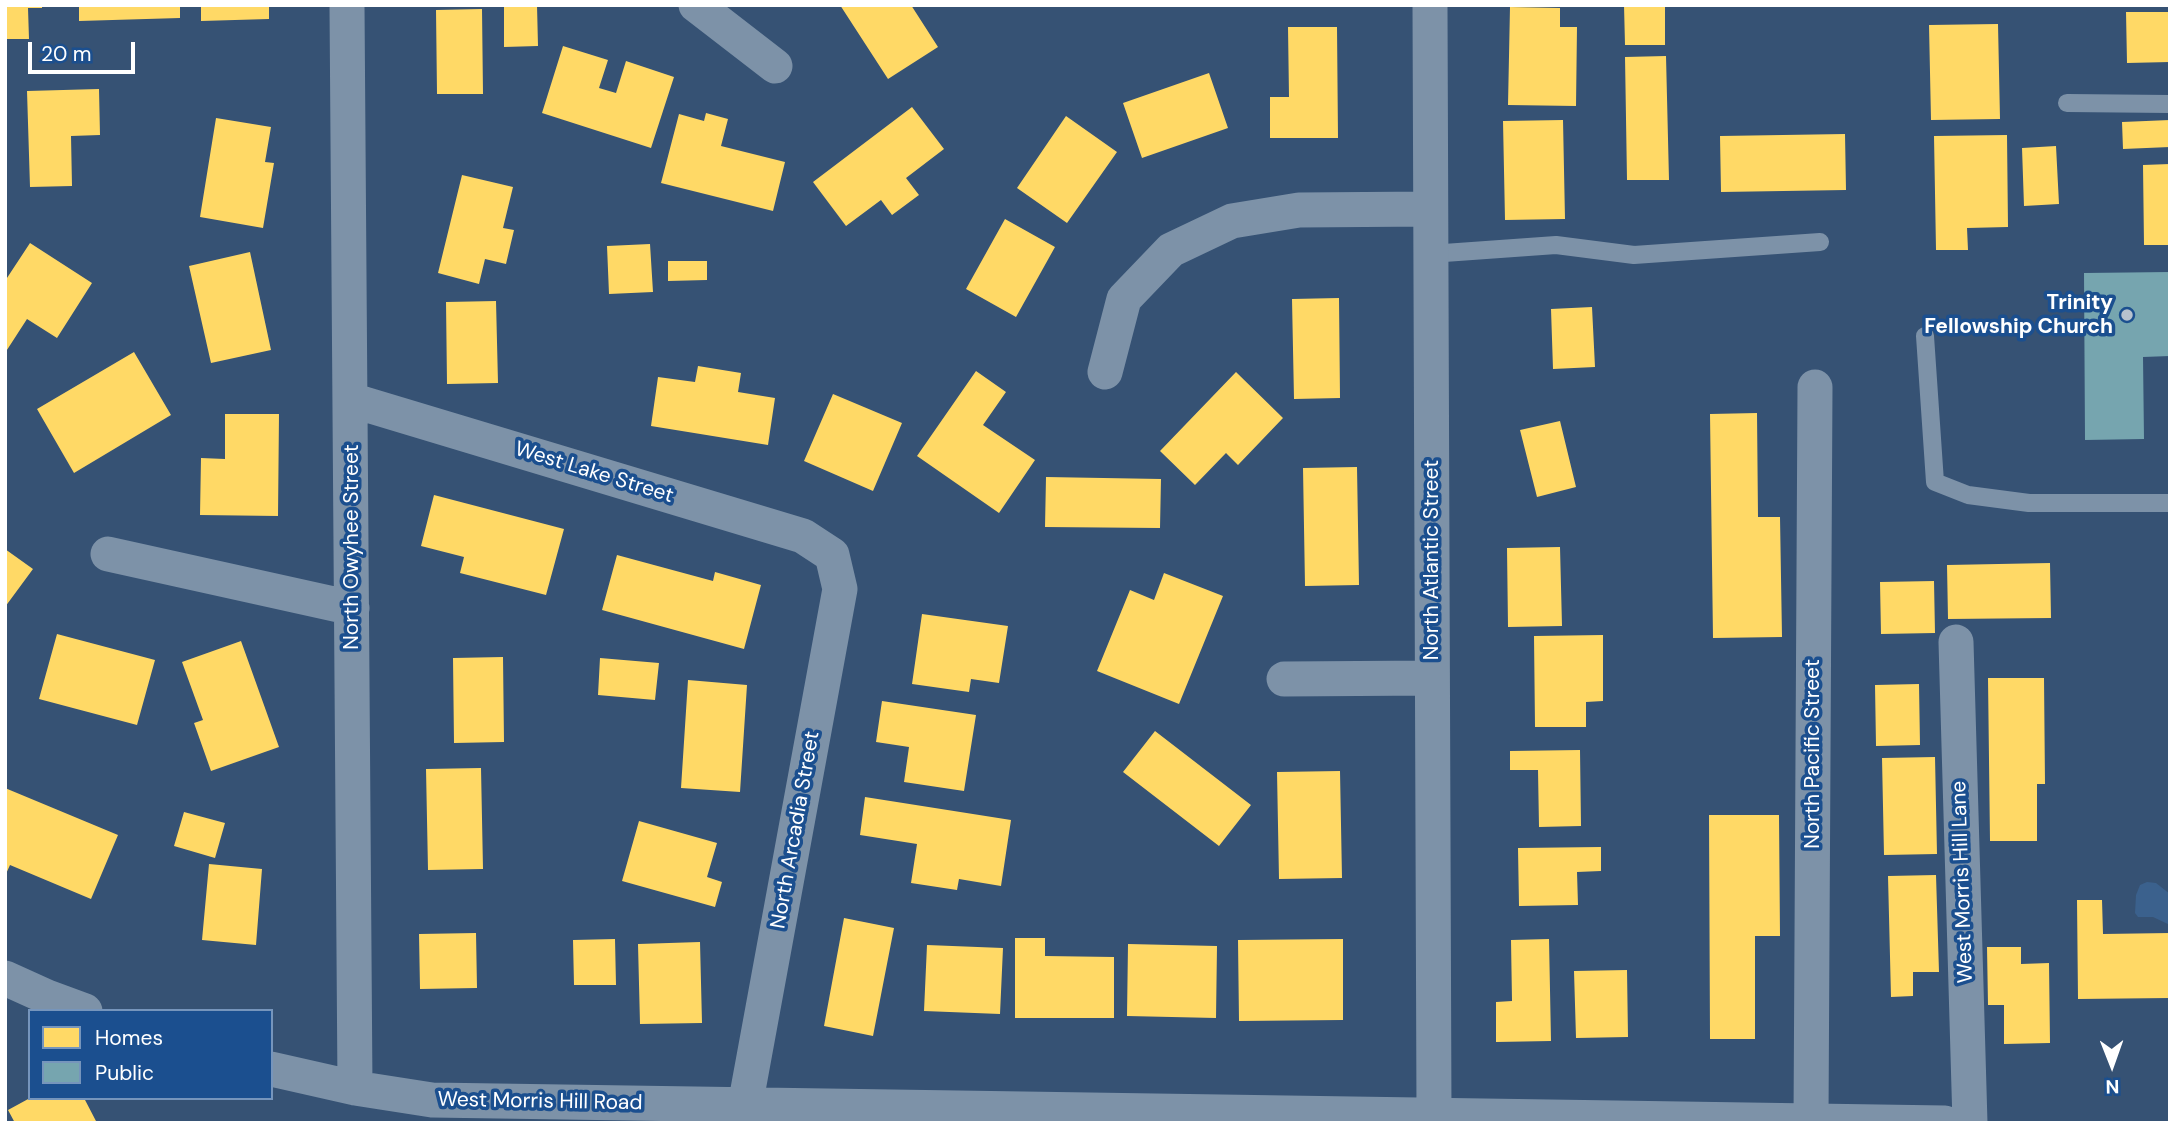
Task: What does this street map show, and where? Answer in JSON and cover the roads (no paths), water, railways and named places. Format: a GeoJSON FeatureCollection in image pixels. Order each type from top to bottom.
{"type":"FeatureCollection","features":[{"type":"Feature","properties":{"kind":"street","name":"North Owyhee Street"},"geometry":{"type":"LineString","coordinates":[[347,5],[355,1088]]}},
{"type":"Feature","properties":{"kind":"street"},"geometry":{"type":"LineString","coordinates":[[696,5],[775,66]]}},
{"type":"Feature","properties":{"kind":"street","name":"North Atlantic Street"},"geometry":{"type":"LineString","coordinates":[[1430,5],[1434,1115]]}},
{"type":"Feature","properties":{"kind":"street"},"geometry":{"type":"LineString","coordinates":[[1105,372],[1124,299],[1171,250],[1232,222],[1299,210],[1430,209]]}},
{"type":"Feature","properties":{"kind":"street","name":"North Pacific Street"},"geometry":{"type":"LineString","coordinates":[[1811,1121],[1815,387]]}},
{"type":"Feature","properties":{"kind":"street","name":"West Lake Street"},"geometry":{"type":"LineString","coordinates":[[351,400],[803,536],[832,555]]}},
{"type":"Feature","properties":{"kind":"street"},"geometry":{"type":"LineString","coordinates":[[108,554],[352,608]]}},
{"type":"Feature","properties":{"kind":"street","name":"North Arcadia Street"},"geometry":{"type":"LineString","coordinates":[[745,1106],[840,589],[832,555]]}},
{"type":"Feature","properties":{"kind":"street","name":"West Morris Hill Lane"},"geometry":{"type":"LineString","coordinates":[[1956,642],[1970,1123]]}},
{"type":"Feature","properties":{"kind":"street"},"geometry":{"type":"LineString","coordinates":[[1284,679],[1432,678]]}},
{"type":"Feature","properties":{"kind":"street"},"geometry":{"type":"LineString","coordinates":[[5,978],[47,998],[79,1009]]}},
{"type":"Feature","properties":{"kind":"street","name":"West Morris Hill Road"},"geometry":{"type":"LineString","coordinates":[[273,1069],[355,1088],[513,1112],[745,1106],[1338,1118],[1434,1115],[1945,1123]]}},
{"type":"Feature","properties":{"kind":"lane"},"geometry":{"type":"LineString","coordinates":[[2067,103],[2170,104]]}},
{"type":"Feature","properties":{"kind":"lane"},"geometry":{"type":"LineString","coordinates":[[1430,254],[1556,245],[1634,255],[1820,242]]}},
{"type":"Feature","properties":{"kind":"lane"},"geometry":{"type":"LineString","coordinates":[[1925,336],[1935,482],[1968,495],[2029,503],[2170,503]]}},
{"type":"Feature","properties":{"kind":"water"},"geometry":{"type":"Polygon","coordinates":[[[2147,882],[2156,883],[2170,894],[2170,925],[2153,917],[2138,917],[2135,913],[2136,895],[2140,885],[2147,882]]]}},
{"type":"Feature","properties":{"kind":"place","name":"Trinity Fellowship Church"},"geometry":{"type":"Point","coordinates":[2127,315]}}]}
